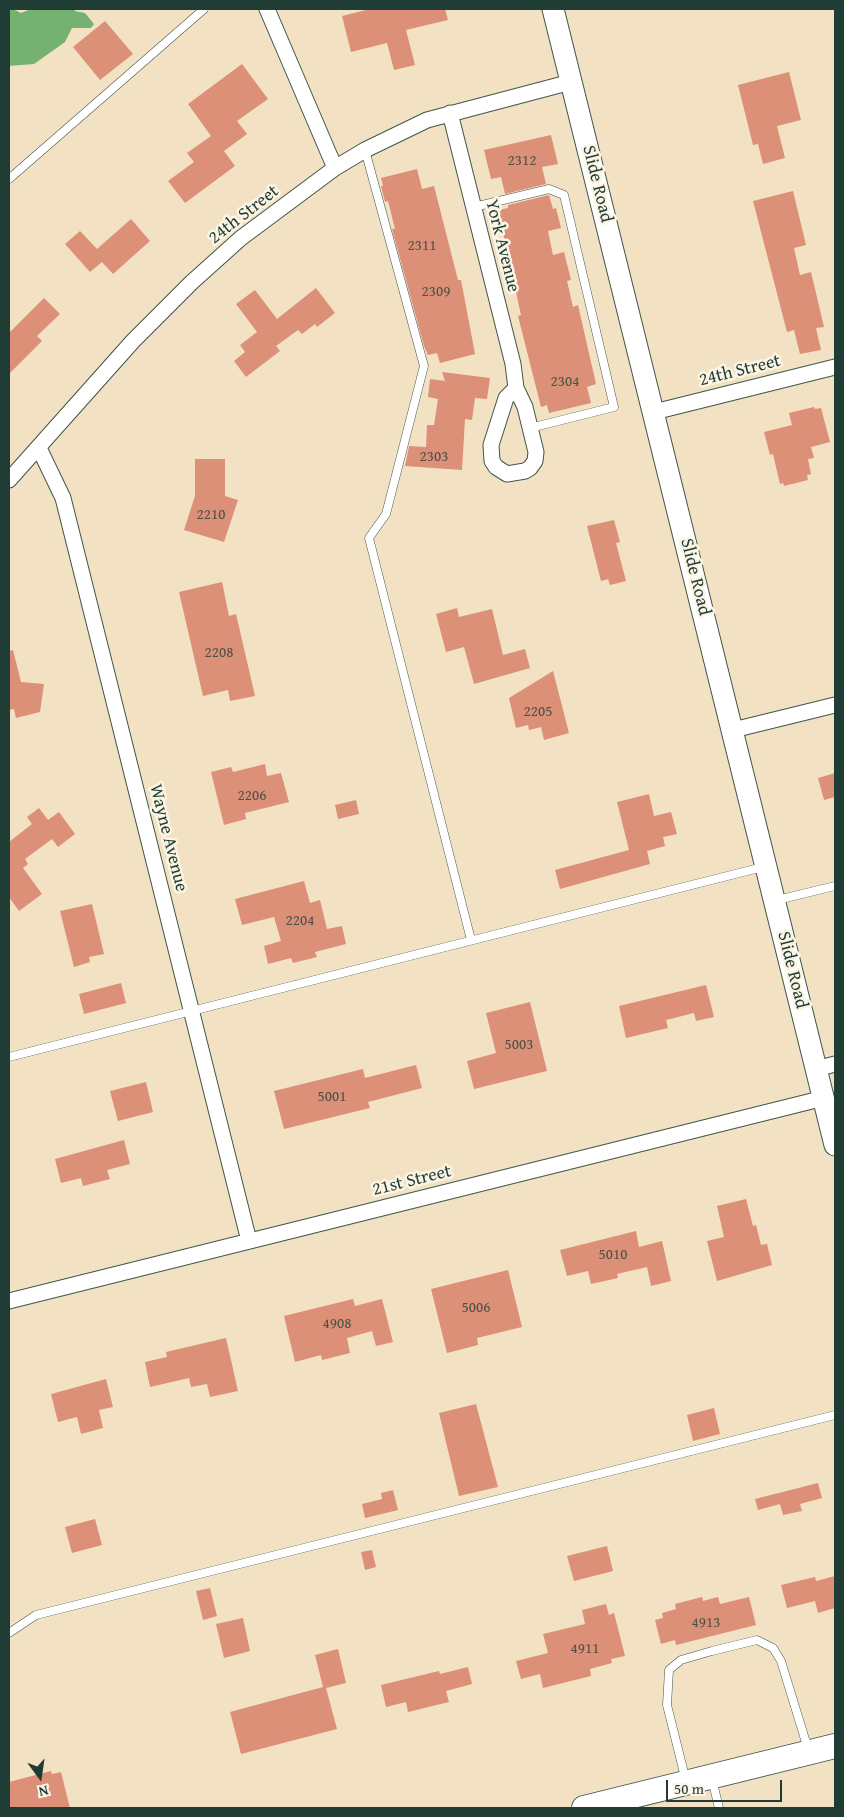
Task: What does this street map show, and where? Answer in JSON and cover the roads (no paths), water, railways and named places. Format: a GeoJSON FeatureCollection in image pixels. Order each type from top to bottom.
{"type":"FeatureCollection","features":[{"type":"Feature","properties":{"kind":"main road","name":"Slide Road"},"geometry":{"type":"LineString","coordinates":[[553,9],[775,901],[826,1066],[824,1098],[835,1145]]}},
{"type":"Feature","properties":{"kind":"main road"},"geometry":{"type":"LineString","coordinates":[[584,1808],[835,1746]]}},
{"type":"Feature","properties":{"kind":"street"},"geometry":{"type":"LineString","coordinates":[[267,9],[335,168]]}},
{"type":"Feature","properties":{"kind":"street","name":"24th Street"},"geometry":{"type":"LineString","coordinates":[[11,473],[39,448],[133,341],[192,282],[241,238],[335,168],[403,130],[450,113],[571,82]]}},
{"type":"Feature","properties":{"kind":"street","name":"York Avenue"},"geometry":{"type":"LineString","coordinates":[[450,113],[513,364],[516,388],[525,406],[536,452],[535,461],[530,468],[525,471],[507,474],[496,467],[492,461],[491,444],[506,398],[516,388]]}},
{"type":"Feature","properties":{"kind":"street","name":"24th Street"},"geometry":{"type":"LineString","coordinates":[[654,412],[835,367]]}},
{"type":"Feature","properties":{"kind":"street","name":"Wayne Avenue"},"geometry":{"type":"LineString","coordinates":[[39,448],[63,498],[249,1241]]}},
{"type":"Feature","properties":{"kind":"street"},"geometry":{"type":"LineString","coordinates":[[733,730],[835,705]]}},
{"type":"Feature","properties":{"kind":"street","name":"21st Street"},"geometry":{"type":"LineString","coordinates":[[9,1301],[824,1098]]}},
{"type":"Feature","properties":{"kind":"lane"},"geometry":{"type":"LineString","coordinates":[[9,179],[204,9]]}},
{"type":"Feature","properties":{"kind":"lane"},"geometry":{"type":"LineString","coordinates":[[365,150],[424,366],[386,514],[369,538],[471,940]]}},
{"type":"Feature","properties":{"kind":"lane"},"geometry":{"type":"LineString","coordinates":[[474,207],[550,189],[564,195],[614,408],[530,428]]}},
{"type":"Feature","properties":{"kind":"lane"},"geometry":{"type":"LineString","coordinates":[[9,1056],[766,866]]}},
{"type":"Feature","properties":{"kind":"lane"},"geometry":{"type":"LineString","coordinates":[[775,901],[835,886]]}},
{"type":"Feature","properties":{"kind":"lane"},"geometry":{"type":"LineString","coordinates":[[9,1633],[36,1615],[835,1414]]}},
{"type":"Feature","properties":{"kind":"lane"},"geometry":{"type":"LineString","coordinates":[[687,1783],[666,1705],[669,1670],[681,1660],[757,1640],[773,1648],[781,1661],[808,1752]]}},
{"type":"Feature","properties":{"kind":"lane"},"geometry":{"type":"LineString","coordinates":[[711,1777],[719,1808]]}}]}
